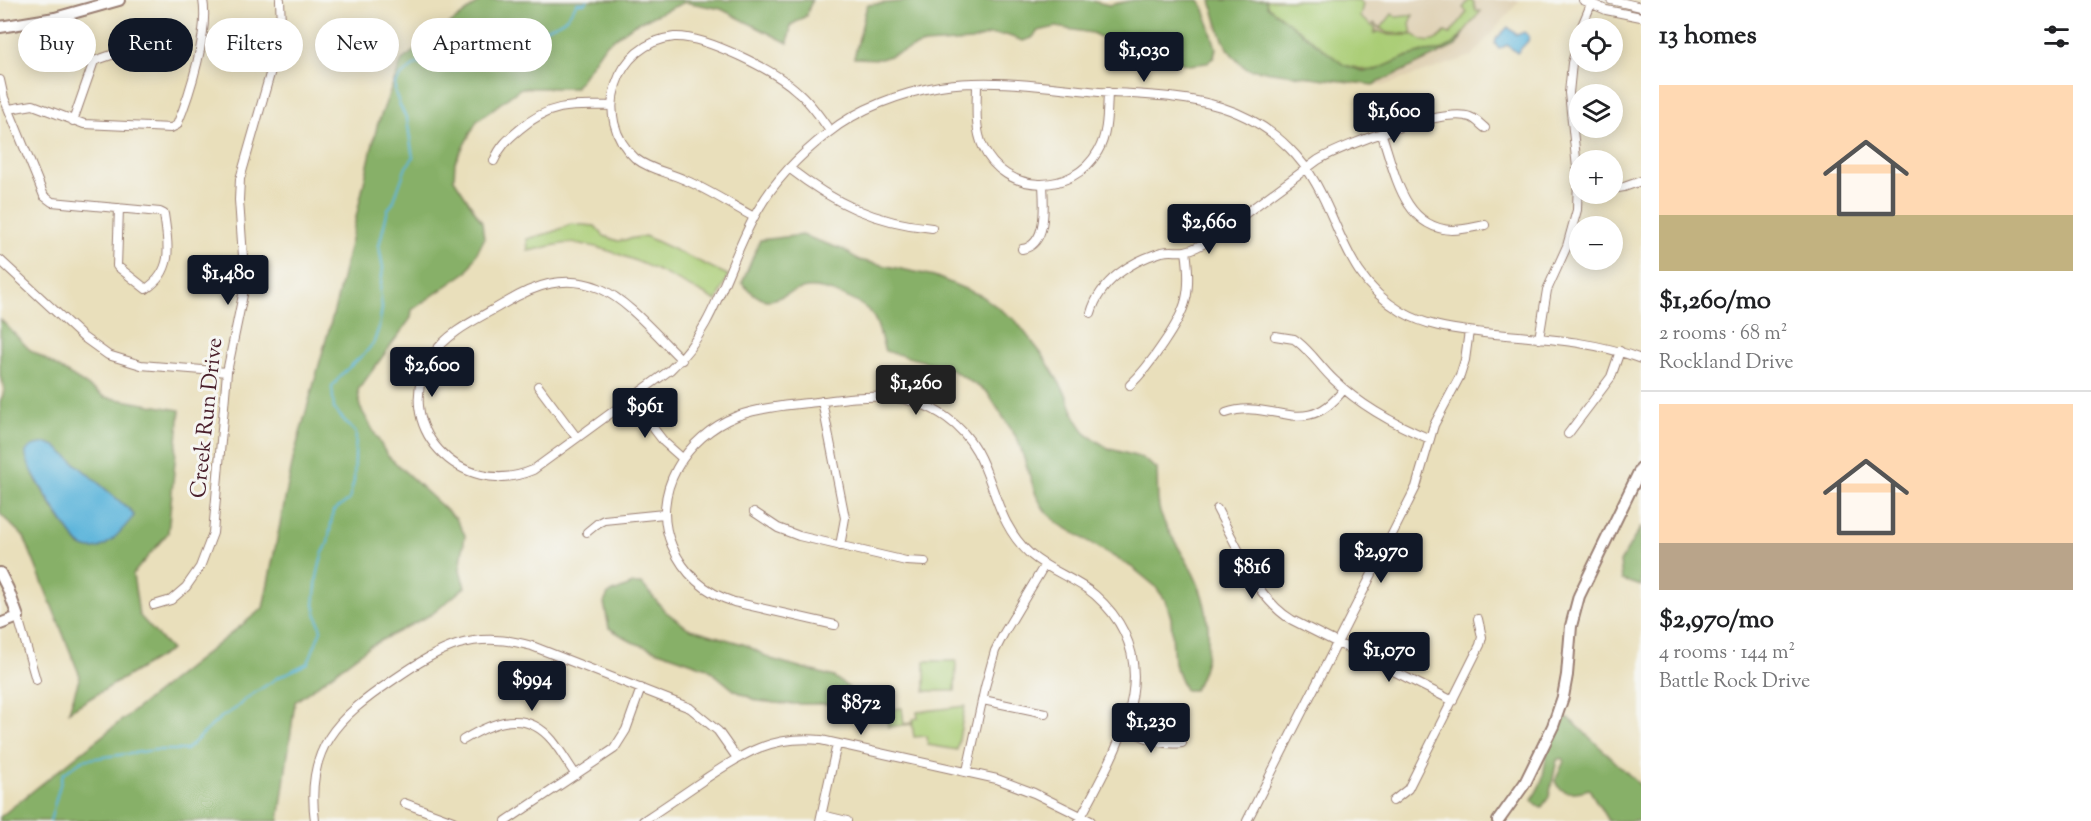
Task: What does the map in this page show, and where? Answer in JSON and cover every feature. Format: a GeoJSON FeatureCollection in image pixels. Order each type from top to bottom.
{"type":"FeatureCollection","features":[{"type":"Feature","properties":{"kind":"street"},"geometry":{"type":"LineString","coordinates":[[0,27],[55,18],[119,0]]}},
{"type":"Feature","properties":{"kind":"street"},"geometry":{"type":"LineString","coordinates":[[9,110],[33,105],[84,124],[171,128],[177,125],[200,51],[204,29],[203,0]]}},
{"type":"Feature","properties":{"kind":"street","name":"Creek Run Drive"},"geometry":{"type":"LineString","coordinates":[[154,605],[171,600],[186,586],[200,567],[211,542],[216,518],[227,372],[245,285],[239,200],[240,179],[278,46],[281,25],[280,0]]}},
{"type":"Feature","properties":{"kind":"street"},"geometry":{"type":"LineString","coordinates":[[1583,0],[1641,17]]}},
{"type":"Feature","properties":{"kind":"street"},"geometry":{"type":"LineString","coordinates":[[1611,0],[1641,7]]}},
{"type":"Feature","properties":{"kind":"street"},"geometry":{"type":"LineString","coordinates":[[1585,18],[1592,2]]}},
{"type":"Feature","properties":{"kind":"street"},"geometry":{"type":"LineString","coordinates":[[754,217],[687,180],[656,170],[635,158],[618,135],[611,106],[618,79],[635,55],[659,40],[688,38],[710,44],[763,68],[785,81],[808,102],[830,131]]}},
{"type":"Feature","properties":{"kind":"street"},"geometry":{"type":"LineString","coordinates":[[73,121],[94,61],[108,56]]}},
{"type":"Feature","properties":{"kind":"street"},"geometry":{"type":"LineString","coordinates":[[1571,72],[1569,93],[1575,150]]}},
{"type":"Feature","properties":{"kind":"street"},"geometry":{"type":"LineString","coordinates":[[0,80],[9,110],[44,196],[52,202],[119,208],[164,214],[168,262],[164,270],[146,289],[117,266],[119,208]]}},
{"type":"Feature","properties":{"kind":"street"},"geometry":{"type":"LineString","coordinates":[[977,83],[978,128],[988,156],[1002,171],[1013,178],[1043,185],[1068,179],[1083,170],[1099,151],[1104,135],[1108,92]]}},
{"type":"Feature","properties":{"kind":"street"},"geometry":{"type":"LineString","coordinates":[[682,360],[613,296],[590,284],[564,281],[546,283],[529,289],[444,342],[428,362],[420,392],[423,423],[438,449],[462,469],[490,477],[519,475],[533,470],[682,360],[695,344],[709,318],[759,207],[789,168],[830,131],[864,111],[901,96],[941,86],[977,83],[1108,92],[1194,101],[1230,110],[1272,133],[1291,150],[1324,197],[1349,257],[1373,290],[1392,306],[1414,319],[1436,327],[1592,345],[1620,351],[1641,359]]}},
{"type":"Feature","properties":{"kind":"street"},"geometry":{"type":"LineString","coordinates":[[494,161],[503,143],[542,112],[562,107],[611,106]]}},
{"type":"Feature","properties":{"kind":"street"},"geometry":{"type":"LineString","coordinates":[[1091,313],[1097,296],[1107,284],[1129,266],[1147,257],[1165,252],[1186,251],[1207,242],[1306,169],[1336,150],[1431,118],[1450,115],[1473,117],[1485,128]]}},
{"type":"Feature","properties":{"kind":"street"},"geometry":{"type":"LineString","coordinates":[[1382,135],[1402,195],[1416,215],[1430,224],[1447,229],[1459,230],[1485,225]]}},
{"type":"Feature","properties":{"kind":"street"},"geometry":{"type":"LineString","coordinates":[[789,168],[825,194],[860,212],[889,222],[932,228]]}},
{"type":"Feature","properties":{"kind":"street"},"geometry":{"type":"LineString","coordinates":[[1623,188],[1641,181]]}},
{"type":"Feature","properties":{"kind":"street"},"geometry":{"type":"LineString","coordinates":[[1022,249],[1033,244],[1041,231],[1044,212],[1043,185]]}},
{"type":"Feature","properties":{"kind":"street"},"geometry":{"type":"LineString","coordinates":[[1539,339],[1547,290],[1574,226],[1577,204]]}},
{"type":"Feature","properties":{"kind":"street"},"geometry":{"type":"LineString","coordinates":[[1130,385],[1144,372],[1180,320],[1188,291],[1186,251]]}},
{"type":"Feature","properties":{"kind":"street"},"geometry":{"type":"LineString","coordinates":[[0,260],[82,337],[108,355],[141,365],[227,372]]}},
{"type":"Feature","properties":{"kind":"street"},"geometry":{"type":"LineString","coordinates":[[1247,821],[1416,488],[1434,424],[1460,376],[1469,332]]}},
{"type":"Feature","properties":{"kind":"street"},"geometry":{"type":"LineString","coordinates":[[1275,336],[1294,339],[1344,389],[1399,426],[1430,439]]}},
{"type":"Feature","properties":{"kind":"street"},"geometry":{"type":"LineString","coordinates":[[1568,434],[1611,377],[1620,351]]}},
{"type":"Feature","properties":{"kind":"street"},"geometry":{"type":"LineString","coordinates":[[538,386],[577,438]]}},
{"type":"Feature","properties":{"kind":"street"},"geometry":{"type":"LineString","coordinates":[[1226,413],[1245,408],[1305,416],[1323,410],[1344,389]]}},
{"type":"Feature","properties":{"kind":"street"},"geometry":{"type":"LineString","coordinates":[[835,625],[734,602],[708,590],[691,576],[678,558],[668,537],[664,514],[668,489],[682,458],[706,433],[735,417],[822,401],[870,396],[892,396],[921,404],[946,418],[965,434],[980,454],[1002,517],[1026,550],[1044,566],[1081,585],[1096,596],[1111,613],[1123,633],[1132,658],[1134,683],[1131,710],[1126,729],[1081,819]]}},
{"type":"Feature","properties":{"kind":"street"},"geometry":{"type":"LineString","coordinates":[[631,399],[664,442],[682,458]]}},
{"type":"Feature","properties":{"kind":"street"},"geometry":{"type":"LineString","coordinates":[[822,401],[845,518],[840,546]]}},
{"type":"Feature","properties":{"kind":"street"},"geometry":{"type":"LineString","coordinates":[[1498,821],[1525,783],[1553,726],[1563,697],[1571,626],[1579,596],[1641,468]]}},
{"type":"Feature","properties":{"kind":"street"},"geometry":{"type":"LineString","coordinates":[[1217,509],[1264,596],[1288,618],[1453,702]]}},
{"type":"Feature","properties":{"kind":"street"},"geometry":{"type":"LineString","coordinates":[[754,512],[789,533],[906,561],[925,562]]}},
{"type":"Feature","properties":{"kind":"street"},"geometry":{"type":"LineString","coordinates":[[587,532],[604,520],[664,514]]}},
{"type":"Feature","properties":{"kind":"street"},"geometry":{"type":"LineString","coordinates":[[967,771],[992,661],[999,642],[1044,566]]}},
{"type":"Feature","properties":{"kind":"street"},"geometry":{"type":"LineString","coordinates":[[0,573],[9,589],[36,680]]}},
{"type":"Feature","properties":{"kind":"street"},"geometry":{"type":"LineString","coordinates":[[0,624],[18,617]]}},
{"type":"Feature","properties":{"kind":"street"},"geometry":{"type":"LineString","coordinates":[[1393,801],[1408,789],[1453,702],[1481,642],[1478,619]]}},
{"type":"Feature","properties":{"kind":"street"},"geometry":{"type":"LineString","coordinates":[[315,821],[313,802],[315,776],[322,750],[335,728],[363,700],[425,658],[444,648],[478,640],[497,639],[520,643],[680,702],[699,714],[718,731],[737,758]]}},
{"type":"Feature","properties":{"kind":"street"},"geometry":{"type":"LineString","coordinates":[[506,821],[608,754],[619,743],[626,730],[641,688]]}},
{"type":"Feature","properties":{"kind":"street"},"geometry":{"type":"LineString","coordinates":[[983,700],[1045,713]]}},
{"type":"Feature","properties":{"kind":"street"},"geometry":{"type":"LineString","coordinates":[[463,740],[495,723],[510,721],[526,723],[540,729],[551,738],[576,775]]}},
{"type":"Feature","properties":{"kind":"street"},"geometry":{"type":"LineString","coordinates":[[1126,729],[1158,743],[1169,745],[1182,743]]}},
{"type":"Feature","properties":{"kind":"street"},"geometry":{"type":"LineString","coordinates":[[643,821],[737,758],[761,747],[786,740],[812,739],[967,771],[1019,786],[1081,819],[1091,821]]}},
{"type":"Feature","properties":{"kind":"street"},"geometry":{"type":"LineString","coordinates":[[837,744],[821,818],[847,821]]}},
{"type":"Feature","properties":{"kind":"street"},"geometry":{"type":"LineString","coordinates":[[404,803],[453,821]]}},
{"type":"Feature","properties":{"kind":"shaded area"},"geometry":{"type":"Polygon","coordinates":[[[1225,0],[1520,0],[1472,56],[1382,86],[1213,28],[1225,0]]]}},
{"type":"Feature","properties":{"kind":"green space"},"geometry":{"type":"Polygon","coordinates":[[[482,0],[812,0],[806,16],[791,25],[788,43],[721,9],[685,2],[635,24],[605,45],[575,88],[521,88],[477,121],[455,162],[454,179],[482,222],[484,239],[468,271],[412,310],[411,318],[358,390],[360,407],[387,455],[456,519],[465,535],[460,570],[465,587],[432,614],[370,646],[295,702],[279,821],[0,821],[0,817],[263,608],[294,455],[337,300],[377,126],[402,60],[411,53],[411,72],[552,72],[552,18],[458,18],[482,0]]]}},
{"type":"Feature","properties":{"kind":"green space"},"geometry":{"type":"Polygon","coordinates":[[[917,0],[1088,0],[1109,5],[1134,0],[1199,0],[1216,48],[1214,56],[1207,63],[1189,65],[1117,45],[1092,33],[1056,27],[1038,31],[1032,38],[1023,41],[1006,35],[988,35],[971,41],[924,44],[881,59],[854,58],[867,5],[917,0]]]}},
{"type":"Feature","properties":{"kind":"green space"},"geometry":{"type":"Polygon","coordinates":[[[1211,0],[1266,0],[1267,6],[1344,65],[1363,71],[1376,70],[1424,52],[1440,51],[1454,44],[1464,34],[1456,46],[1373,85],[1247,69],[1227,47],[1211,0]]]}},
{"type":"Feature","properties":{"kind":"green space"},"geometry":{"type":"Polygon","coordinates":[[[1266,0],[1358,0],[1363,4],[1360,17],[1376,29],[1373,34],[1378,31],[1389,35],[1415,35],[1427,41],[1438,39],[1445,32],[1450,34],[1467,12],[1463,8],[1469,0],[1474,2],[1476,11],[1481,11],[1454,44],[1440,51],[1406,57],[1386,67],[1370,71],[1344,65],[1267,6],[1266,0]]]}},
{"type":"Feature","properties":{"kind":"green space"},"geometry":{"type":"Polygon","coordinates":[[[1392,14],[1397,17],[1413,15],[1410,24],[1412,34],[1388,33],[1373,24],[1381,28],[1392,14]]]}},
{"type":"Feature","properties":{"kind":"green space"},"geometry":{"type":"Polygon","coordinates":[[[571,224],[595,226],[604,236],[618,241],[645,236],[728,275],[717,301],[647,266],[610,251],[569,243],[528,251],[527,239],[571,224]]]}},
{"type":"Feature","properties":{"kind":"green space"},"geometry":{"type":"Polygon","coordinates":[[[802,235],[844,250],[859,260],[934,276],[982,296],[1016,321],[1044,357],[1086,434],[1108,448],[1142,458],[1157,469],[1159,510],[1197,582],[1206,613],[1208,644],[1206,660],[1194,690],[1185,690],[1174,664],[1171,618],[1166,601],[1155,586],[1133,568],[1059,524],[1045,511],[1036,495],[1018,440],[987,392],[949,368],[885,351],[873,316],[852,300],[823,289],[807,288],[767,300],[752,293],[742,283],[760,240],[802,235]]]}},
{"type":"Feature","properties":{"kind":"green space"},"geometry":{"type":"Polygon","coordinates":[[[0,319],[29,349],[105,397],[180,410],[168,533],[133,574],[139,615],[171,650],[69,711],[80,676],[24,537],[0,514],[0,401],[4,389],[0,377],[0,319]],[[55,446],[34,476],[54,510],[80,546],[134,516],[55,446]]]}},
{"type":"Feature","properties":{"kind":"green space"},"geometry":{"type":"Polygon","coordinates":[[[1641,527],[1641,586],[1622,580],[1620,562],[1641,527]]]}},
{"type":"Feature","properties":{"kind":"green space"},"geometry":{"type":"Polygon","coordinates":[[[633,584],[642,584],[665,611],[688,628],[746,645],[771,659],[834,677],[849,688],[852,697],[847,704],[785,704],[758,701],[734,690],[707,668],[632,642],[609,628],[604,603],[608,594],[633,584]]]}},
{"type":"Feature","properties":{"kind":"green space"},"geometry":{"type":"Polygon","coordinates":[[[925,661],[956,661],[955,691],[925,691],[925,661]]]}},
{"type":"Feature","properties":{"kind":"green space"},"geometry":{"type":"Polygon","coordinates":[[[965,706],[957,750],[928,745],[927,736],[914,737],[912,724],[888,727],[886,710],[902,708],[904,724],[913,723],[913,719],[918,718],[917,712],[965,706]]]}},
{"type":"Feature","properties":{"kind":"green space"},"geometry":{"type":"Polygon","coordinates":[[[1564,718],[1569,718],[1641,786],[1641,821],[1608,821],[1589,789],[1569,792],[1557,786],[1555,781],[1564,761],[1561,758],[1557,760],[1549,797],[1542,807],[1537,806],[1532,800],[1542,781],[1549,742],[1564,718]]]}},
{"type":"Feature","properties":{"kind":"water"},"geometry":{"type":"Polygon","coordinates":[[[1508,27],[1517,35],[1524,32],[1529,36],[1528,41],[1517,53],[1507,45],[1499,49],[1495,44],[1496,39],[1508,27]]]}},
{"type":"Feature","properties":{"kind":"water"},"geometry":{"type":"Polygon","coordinates":[[[47,443],[55,446],[134,516],[115,537],[103,546],[89,549],[79,544],[57,513],[31,469],[26,452],[32,446],[47,443]]]}},
{"type":"Feature","properties":{"kind":"waterway"},"geometry":{"type":"LineString","coordinates":[[50,821],[63,774],[82,760],[155,750],[186,750],[220,718],[247,698],[277,678],[308,663],[321,630],[314,605],[317,577],[322,555],[328,543],[333,511],[349,500],[354,481],[356,433],[334,409],[332,387],[374,342],[382,308],[380,291],[383,268],[379,246],[388,209],[393,203],[406,167],[413,158],[407,119],[395,92],[395,83],[416,64],[431,62],[447,70],[454,70],[464,66],[472,67],[484,58],[524,47],[545,29],[561,22],[577,3],[585,3],[587,0]]}}]}
